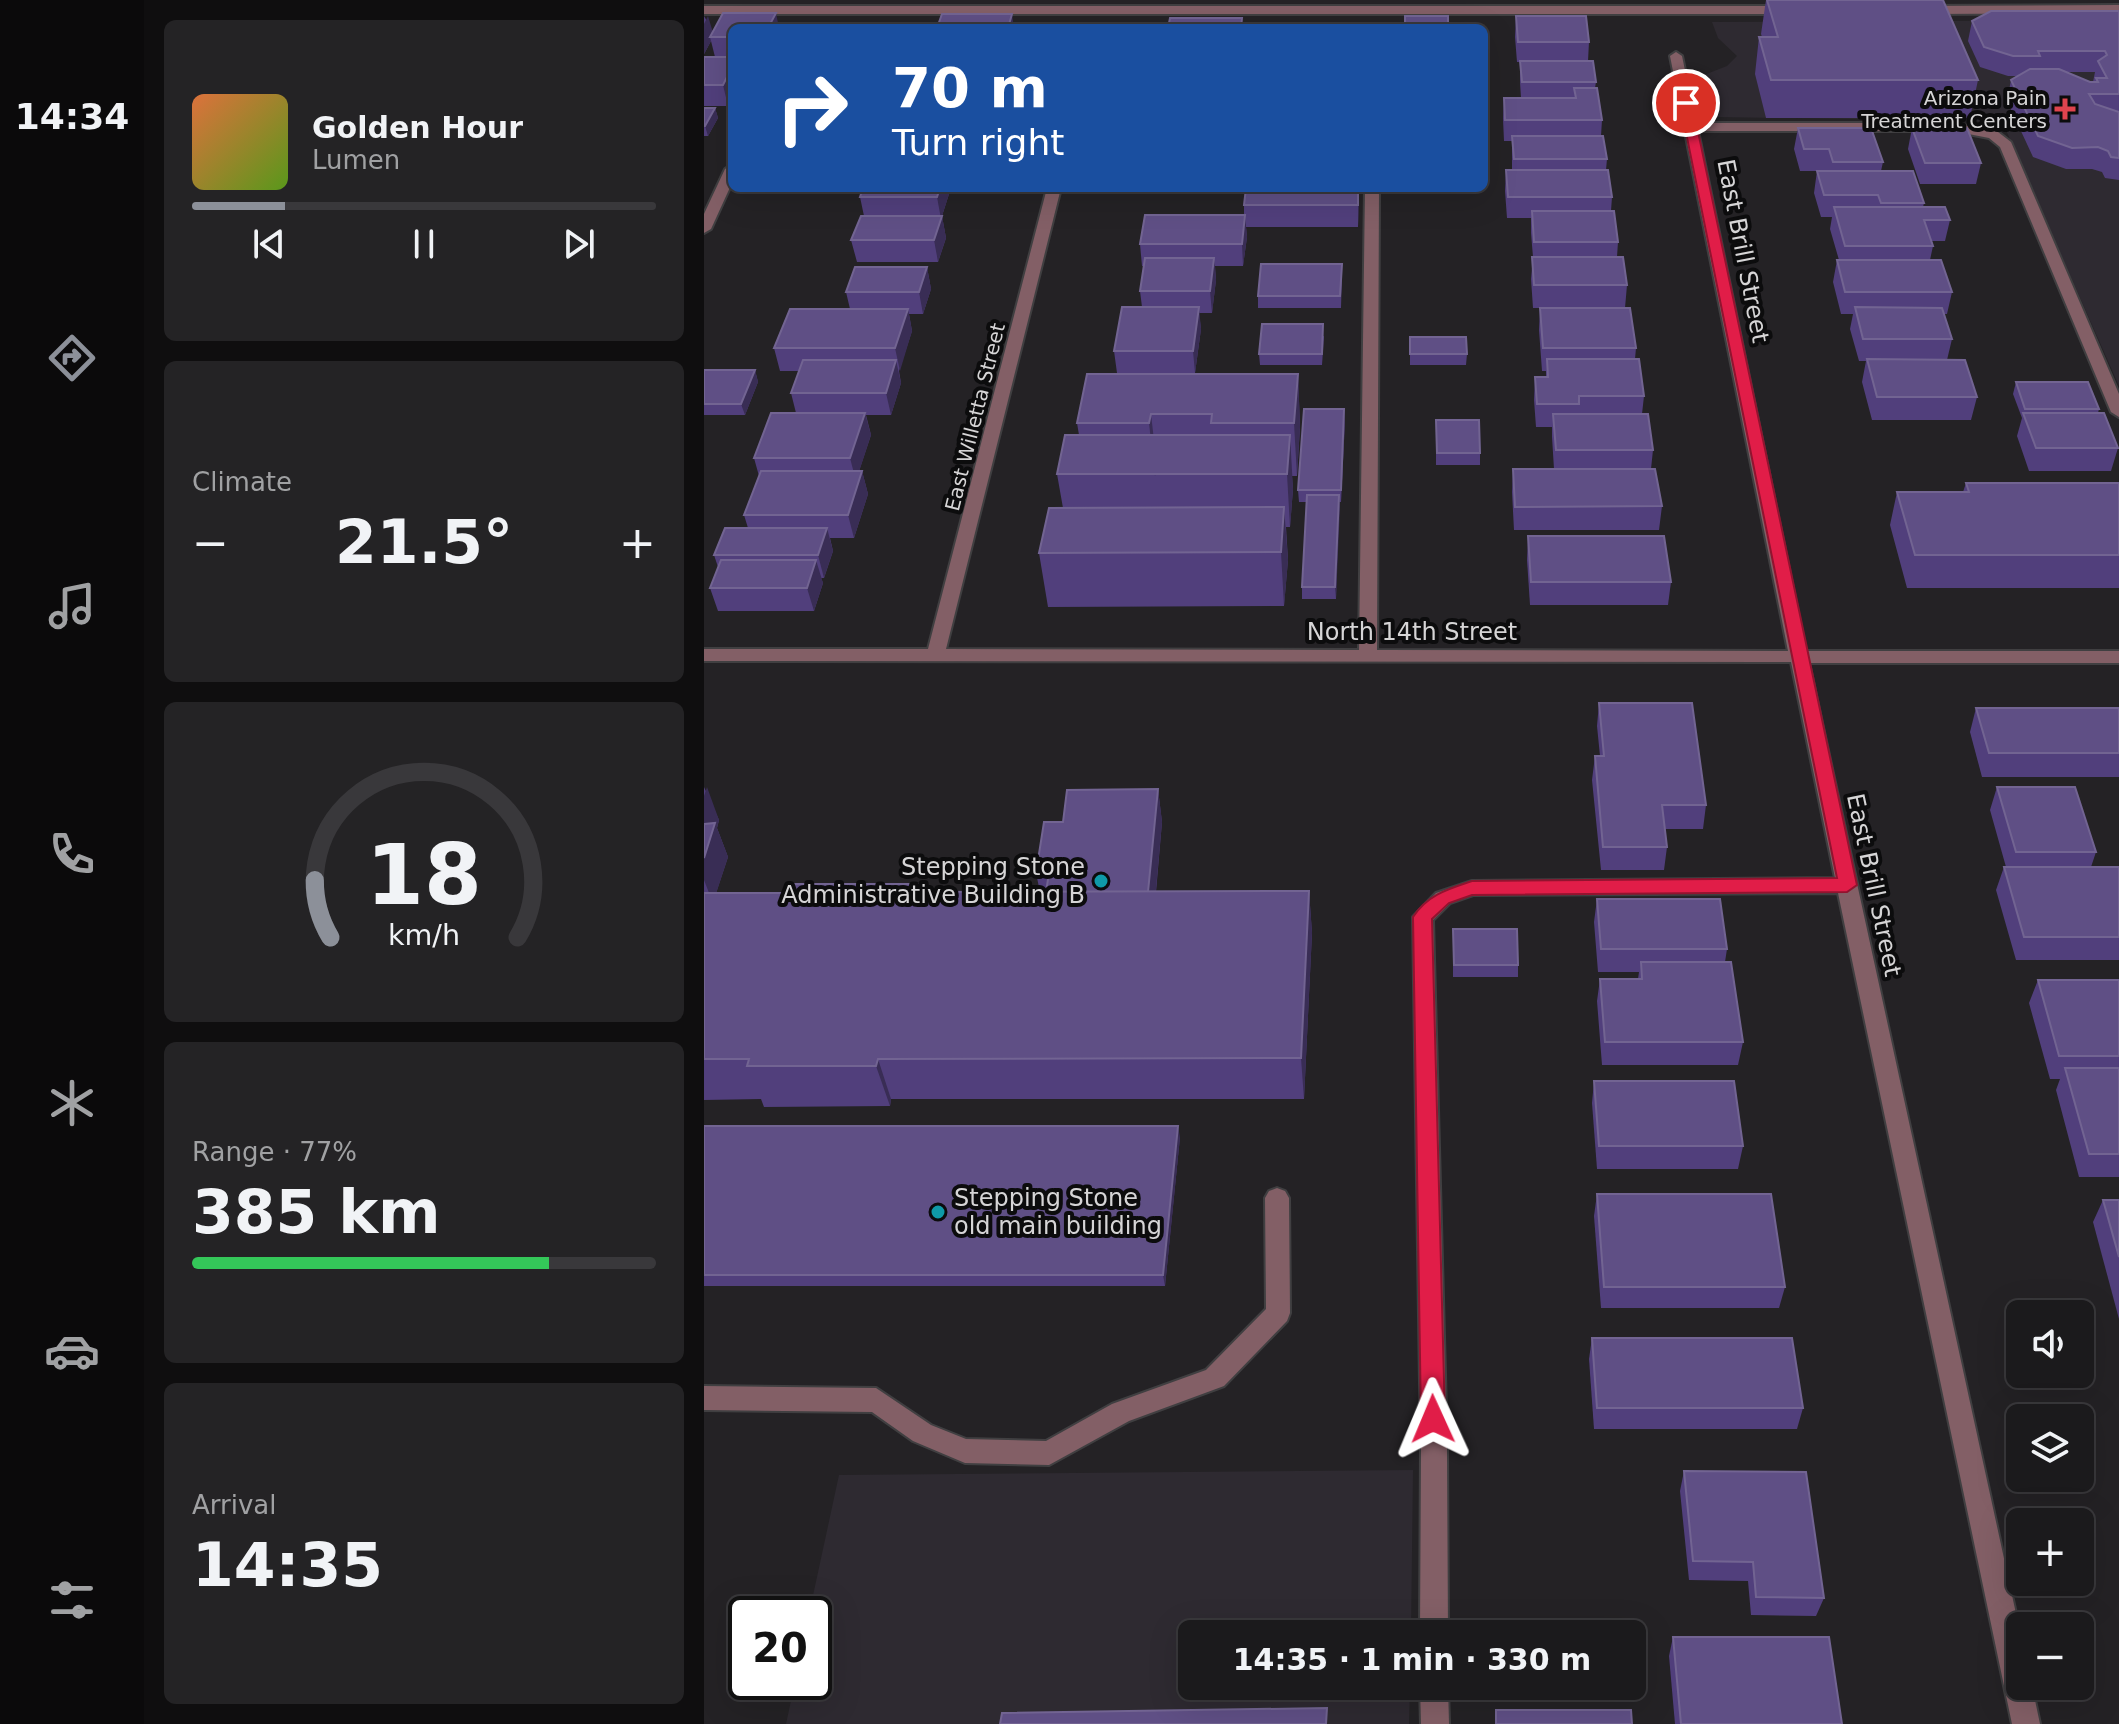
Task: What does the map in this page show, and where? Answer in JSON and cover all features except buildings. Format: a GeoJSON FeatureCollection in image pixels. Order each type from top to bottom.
{"type":"FeatureCollection","features":[{"type":"Feature","properties":{"kind":"street"},"geometry":{"type":"LineString","coordinates":[[704,10],[1100,5],[1373,10],[1643,5],[1804,10]]}},
{"type":"Feature","properties":{"kind":"street"},"geometry":{"type":"LineString","coordinates":[[1910,10],[2119,9]]}},
{"type":"Feature","properties":{"kind":"street"},"geometry":{"type":"LineString","coordinates":[[800,24],[806,10]]}},
{"type":"Feature","properties":{"kind":"street"},"geometry":{"type":"LineString","coordinates":[[1373,10],[1373,24]]}},
{"type":"Feature","properties":{"kind":"street","name":"East Brill Street"},"geometry":{"type":"LineString","coordinates":[[1676,56],[1847,885],[2026,1724]]}},
{"type":"Feature","properties":{"kind":"street"},"geometry":{"type":"LineString","coordinates":[[1691,127],[1953,127],[1993,135],[2006,145],[2119,412]]}},
{"type":"Feature","properties":{"kind":"street"},"geometry":{"type":"LineString","coordinates":[[704,229],[728,178]]}},
{"type":"Feature","properties":{"kind":"street","name":"East Willetta Street"},"geometry":{"type":"LineString","coordinates":[[936,655],[1053,192]]}},
{"type":"Feature","properties":{"kind":"street"},"geometry":{"type":"LineString","coordinates":[[1368,656],[1372,192]]}},
{"type":"Feature","properties":{"kind":"street","name":"North 14th Street"},"geometry":{"type":"LineString","coordinates":[[704,655],[2119,657]]}},
{"type":"Feature","properties":{"kind":"street"},"geometry":{"type":"LineString","coordinates":[[1434,1620],[1423,917],[1443,898],[1472,888],[1847,885]]}},
{"type":"Feature","properties":{"kind":"street"},"geometry":{"type":"LineString","coordinates":[[704,1398],[876,1400],[922,1433],[965,1451],[1049,1453],[1121,1412],[1215,1378],[1278,1313],[1277,1198]]}},
{"type":"Feature","properties":{"kind":"street"},"geometry":{"type":"LineString","coordinates":[[1434,1700],[1435,1724]]}},
{"type":"Feature","properties":{"kind":"shaded area"},"geometry":{"type":"Polygon","coordinates":[[[2119,20],[2119,386],[2002,121],[1717,117],[1704,106],[1704,75],[1727,66],[1737,56],[1718,38],[1712,22],[2119,20]]]}},
{"type":"Feature","properties":{"kind":"shaded area"},"geometry":{"type":"Polygon","coordinates":[[[1413,1470],[1411,1620],[1178,1620],[1178,1700],[1410,1700],[1409,1724],[786,1724],[791,1700],[832,1700],[832,1596],[813,1596],[839,1475],[1413,1470]]]}},
{"type":"Feature","properties":{"kind":"place","name":"Arizona Pain Treatment Centers"},"geometry":{"type":"Point","coordinates":[2065,109]}},
{"type":"Feature","properties":{"kind":"place","name":"Stepping Stone Administrative Building B"},"geometry":{"type":"Point","coordinates":[1101,881]}},
{"type":"Feature","properties":{"kind":"place","name":"Stepping Stone old main building"},"geometry":{"type":"Point","coordinates":[938,1212]}},
{"type":"Feature","properties":{"kind":"route"},"geometry":{"type":"LineString","coordinates":[[1433,1419],[1423,917],[1443,898],[1472,888],[1847,885],[1686,103]]}}]}
